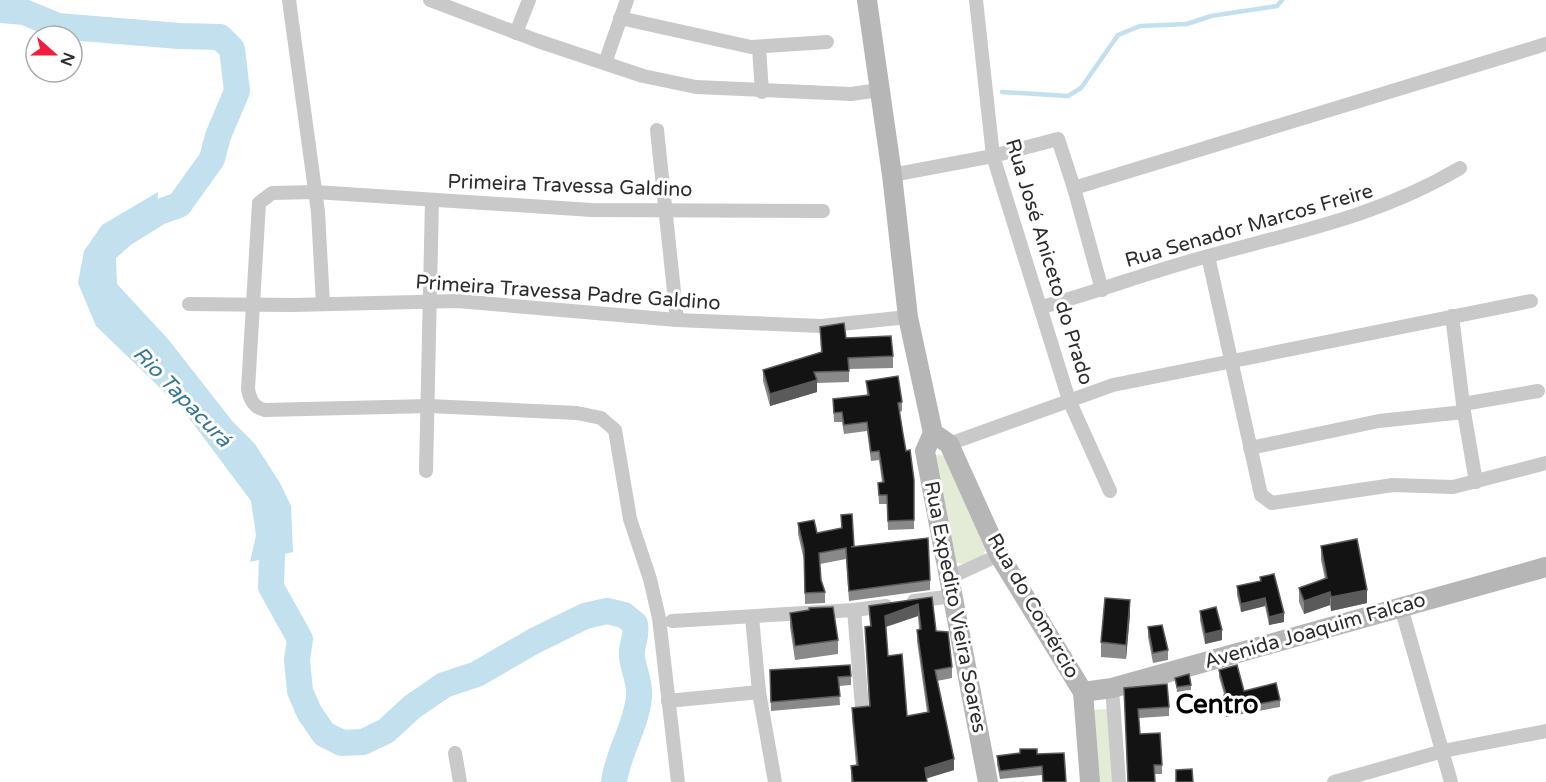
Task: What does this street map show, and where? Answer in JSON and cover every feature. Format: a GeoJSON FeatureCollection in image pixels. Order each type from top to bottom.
{"type":"FeatureCollection","features":[{"type":"Feature","properties":{"kind":"main road","name":"Rua do Comércio"},"geometry":{"type":"LineString","coordinates":[[867,0],[892,175],[908,317],[941,439],[999,555],[1083,692],[1090,782]]}},
{"type":"Feature","properties":{"kind":"main road","name":"Rua Expedito Vieira Soares"},"geometry":{"type":"LineString","coordinates":[[941,439],[925,451],[988,782]]}},
{"type":"Feature","properties":{"kind":"main road","name":"Avenida Joaquim Falcao"},"geometry":{"type":"LineString","coordinates":[[1083,692],[1112,688],[1546,567]]}},
{"type":"Feature","properties":{"kind":"street"},"geometry":{"type":"LineString","coordinates":[[289,0],[315,192],[323,304]]}},
{"type":"Feature","properties":{"kind":"street"},"geometry":{"type":"LineString","coordinates":[[430,0],[516,33],[644,76],[696,87],[762,92],[851,94],[879,90]]}},
{"type":"Feature","properties":{"kind":"street"},"geometry":{"type":"LineString","coordinates":[[516,33],[529,0]]}},
{"type":"Feature","properties":{"kind":"street"},"geometry":{"type":"LineString","coordinates":[[605,63],[627,0]]}},
{"type":"Feature","properties":{"kind":"street","name":"Rua José Aniceto do Prado"},"geometry":{"type":"LineString","coordinates":[[976,0],[993,156],[1042,306],[1069,400],[1110,491]]}},
{"type":"Feature","properties":{"kind":"street"},"geometry":{"type":"LineString","coordinates":[[620,18],[759,48],[827,42]]}},
{"type":"Feature","properties":{"kind":"street"},"geometry":{"type":"LineString","coordinates":[[1074,189],[1328,113],[1546,44]]}},
{"type":"Feature","properties":{"kind":"street"},"geometry":{"type":"LineString","coordinates":[[759,48],[762,92]]}},
{"type":"Feature","properties":{"kind":"street"},"geometry":{"type":"LineString","coordinates":[[657,130],[677,320]]}},
{"type":"Feature","properties":{"kind":"street"},"geometry":{"type":"LineString","coordinates":[[892,175],[993,156],[1058,139],[1101,290]]}},
{"type":"Feature","properties":{"kind":"street","name":"Rua Senador Marcos Freire"},"geometry":{"type":"LineString","coordinates":[[1042,306],[1208,256],[1356,216],[1403,200],[1460,168]]}},
{"type":"Feature","properties":{"kind":"street","name":"Primeira Travessa Galdino"},"geometry":{"type":"LineString","coordinates":[[429,406],[265,410],[253,404],[248,389],[259,204],[272,193],[315,192],[592,210],[823,211]]}},
{"type":"Feature","properties":{"kind":"street"},"geometry":{"type":"LineString","coordinates":[[426,471],[432,200]]}},
{"type":"Feature","properties":{"kind":"street"},"geometry":{"type":"LineString","coordinates":[[1208,256],[1261,495],[1272,502],[1393,485],[1453,488],[1546,463]]}},
{"type":"Feature","properties":{"kind":"street","name":"Primeira Travessa Padre Galdino"},"geometry":{"type":"LineString","coordinates":[[189,304],[457,301],[677,320],[821,326],[908,317]]}},
{"type":"Feature","properties":{"kind":"street"},"geometry":{"type":"LineString","coordinates":[[941,439],[1113,386],[1531,301]]}},
{"type":"Feature","properties":{"kind":"street"},"geometry":{"type":"LineString","coordinates":[[1452,316],[1463,408],[1476,482]]}},
{"type":"Feature","properties":{"kind":"street"},"geometry":{"type":"LineString","coordinates":[[1250,448],[1379,421],[1463,408],[1538,391]]}},
{"type":"Feature","properties":{"kind":"street"},"geometry":{"type":"LineString","coordinates":[[429,406],[587,414],[601,418],[612,425],[618,437],[630,519],[654,593],[678,782]]}},
{"type":"Feature","properties":{"kind":"street"},"geometry":{"type":"LineString","coordinates":[[672,621],[854,610],[952,586],[999,555]]}},
{"type":"Feature","properties":{"kind":"street"},"geometry":{"type":"LineString","coordinates":[[1401,606],[1451,782]]}},
{"type":"Feature","properties":{"kind":"street"},"geometry":{"type":"LineString","coordinates":[[854,610],[862,707]]}},
{"type":"Feature","properties":{"kind":"street"},"geometry":{"type":"LineString","coordinates":[[752,617],[759,692],[775,782]]}},
{"type":"Feature","properties":{"kind":"street"},"geometry":{"type":"LineString","coordinates":[[1112,688],[1119,782]]}},
{"type":"Feature","properties":{"kind":"street"},"geometry":{"type":"LineString","coordinates":[[668,701],[759,692]]}},
{"type":"Feature","properties":{"kind":"street"},"geometry":{"type":"LineString","coordinates":[[1334,782],[1443,751],[1546,731]]}},
{"type":"Feature","properties":{"kind":"street"},"geometry":{"type":"LineString","coordinates":[[455,753],[460,782]]}},
{"type":"Feature","properties":{"kind":"green space"},"geometry":{"type":"Polygon","coordinates":[[[938,454],[946,457],[986,548],[983,555],[962,564],[955,562],[934,458],[938,454]]]}},
{"type":"Feature","properties":{"kind":"green space"},"geometry":{"type":"Polygon","coordinates":[[[1108,709],[1113,782],[1096,782],[1091,710],[1108,709]]]}},
{"type":"Feature","properties":{"kind":"water"},"geometry":{"type":"Polygon","coordinates":[[[158,192],[156,223],[116,258],[117,284],[168,339],[233,422],[255,444],[280,483],[291,506],[293,552],[250,562],[256,535],[251,501],[183,410],[96,326],[78,283],[84,251],[102,225],[158,192]]]}},
{"type":"Feature","properties":{"kind":"building"},"geometry":{"type":"Polygon","coordinates":[[[844,323],[846,338],[891,336],[893,356],[848,358],[849,371],[814,372],[817,380],[770,394],[763,370],[822,352],[820,327],[844,323]]]}},
{"type":"Feature","properties":{"kind":"building"},"geometry":{"type":"Polygon","coordinates":[[[898,376],[902,402],[898,403],[906,451],[910,450],[914,480],[914,520],[888,521],[887,495],[879,495],[878,483],[884,482],[879,451],[871,452],[867,422],[844,425],[842,412],[834,413],[833,399],[869,395],[866,381],[898,376]]]}},
{"type":"Feature","properties":{"kind":"building"},"geometry":{"type":"Polygon","coordinates":[[[852,514],[854,546],[851,547],[928,538],[930,580],[849,591],[846,548],[819,553],[821,580],[825,592],[805,593],[804,549],[798,523],[814,520],[817,533],[842,528],[841,515],[852,514]]]}},
{"type":"Feature","properties":{"kind":"building"},"geometry":{"type":"Polygon","coordinates":[[[1357,539],[1367,590],[1331,597],[1330,592],[1304,601],[1299,588],[1327,578],[1321,546],[1357,539]]]}},
{"type":"Feature","properties":{"kind":"building"},"geometry":{"type":"Polygon","coordinates":[[[1274,574],[1284,613],[1269,617],[1265,598],[1241,604],[1237,586],[1261,581],[1260,577],[1274,574]]]}},
{"type":"Feature","properties":{"kind":"building"},"geometry":{"type":"Polygon","coordinates":[[[932,597],[936,631],[948,632],[952,667],[935,670],[954,759],[925,768],[927,782],[853,782],[851,766],[858,765],[852,708],[870,706],[865,627],[871,626],[869,606],[932,597]],[[918,604],[885,616],[888,656],[902,654],[907,716],[929,712],[917,630],[921,629],[918,604]]]}},
{"type":"Feature","properties":{"kind":"building"},"geometry":{"type":"Polygon","coordinates":[[[1105,598],[1130,600],[1126,645],[1101,642],[1105,598]]]}},
{"type":"Feature","properties":{"kind":"building"},"geometry":{"type":"Polygon","coordinates":[[[833,607],[838,640],[795,646],[790,613],[809,610],[809,608],[833,607]]]}},
{"type":"Feature","properties":{"kind":"building"},"geometry":{"type":"Polygon","coordinates":[[[1216,607],[1222,630],[1205,634],[1200,611],[1216,607]]]}},
{"type":"Feature","properties":{"kind":"building"},"geometry":{"type":"Polygon","coordinates":[[[1162,625],[1168,650],[1153,653],[1148,627],[1162,625]]]}},
{"type":"Feature","properties":{"kind":"building"},"geometry":{"type":"Polygon","coordinates":[[[850,665],[851,676],[838,677],[840,696],[771,702],[770,670],[850,665]]]}},
{"type":"Feature","properties":{"kind":"building"},"geometry":{"type":"Polygon","coordinates":[[[1237,665],[1244,691],[1276,683],[1280,700],[1226,710],[1224,695],[1226,694],[1219,670],[1237,665]]]}},
{"type":"Feature","properties":{"kind":"building"},"geometry":{"type":"Polygon","coordinates":[[[1189,674],[1191,685],[1177,687],[1175,678],[1189,674]]]}},
{"type":"Feature","properties":{"kind":"building"},"geometry":{"type":"Polygon","coordinates":[[[1167,684],[1169,707],[1138,709],[1140,734],[1160,733],[1162,765],[1154,765],[1155,782],[1128,782],[1124,688],[1167,684]]]}},
{"type":"Feature","properties":{"kind":"building"},"geometry":{"type":"Polygon","coordinates":[[[1020,749],[1037,749],[1037,754],[1064,753],[1066,782],[1043,782],[1042,766],[1000,771],[997,756],[1020,753],[1020,749]]]}},
{"type":"Feature","properties":{"kind":"building"},"geometry":{"type":"Polygon","coordinates":[[[1192,769],[1193,782],[1176,782],[1176,770],[1192,769]]]}},
{"type":"Feature","properties":{"kind":"waterway"},"geometry":{"type":"LineString","coordinates":[[1002,92],[1068,96],[1081,88],[1118,35],[1140,26],[1187,24],[1211,16],[1277,6],[1282,0]]}},
{"type":"Feature","properties":{"kind":"waterway","name":"Rio Tapacurá"},"geometry":{"type":"LineString","coordinates":[[0,10],[24,12],[58,26],[220,37],[232,49],[237,91],[218,136],[212,159],[179,205],[159,212],[127,232]]}},
{"type":"Feature","properties":{"kind":"waterway","name":"Rio Tapacurá"},"geometry":{"type":"LineString","coordinates":[[273,523],[271,587],[300,639],[297,660],[300,691],[309,712],[324,734],[342,743],[363,742],[386,731],[412,707],[444,685],[477,674],[534,641],[585,616],[607,611],[624,615],[635,624],[632,656],[639,697],[614,782]]}},
{"type":"Feature","properties":{"kind":"district","name":"Centro"},"geometry":{"type":"Point","coordinates":[1217,704]}}]}
